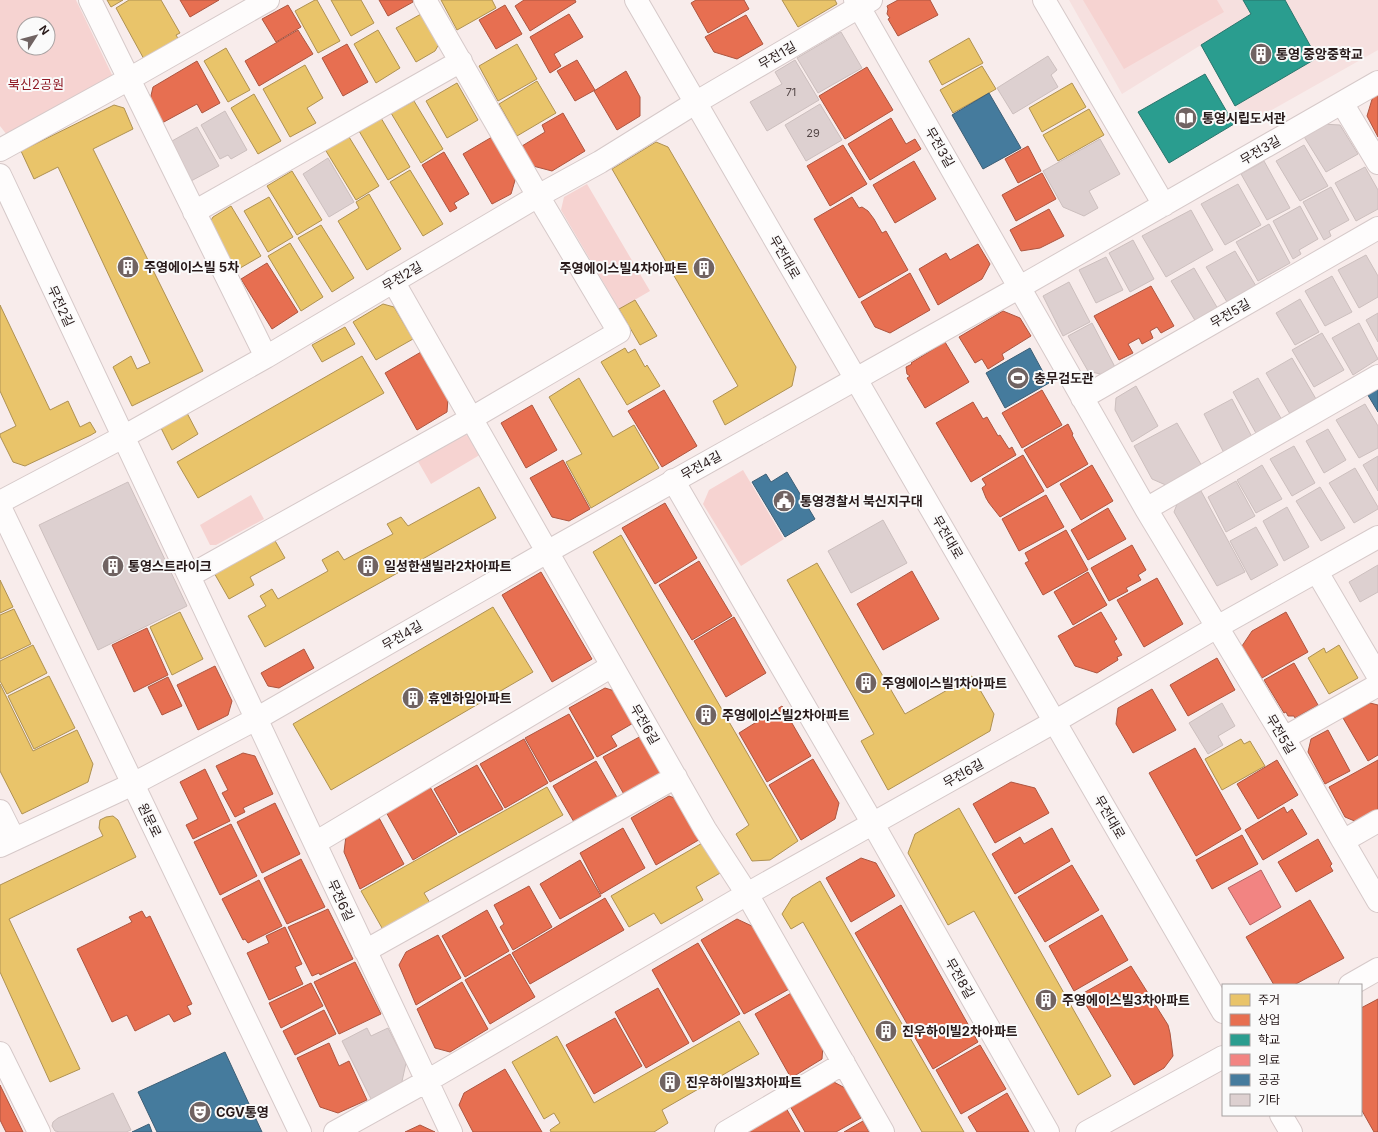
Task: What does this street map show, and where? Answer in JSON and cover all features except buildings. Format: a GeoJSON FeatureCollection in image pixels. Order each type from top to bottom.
{"type":"FeatureCollection","features":[{"type":"Feature","properties":{"kind":"street"},"geometry":{"type":"LineString","coordinates":[[90,0],[266,357]]}},
{"type":"Feature","properties":{"kind":"street"},"geometry":{"type":"LineString","coordinates":[[0,150],[268,0]]}},
{"type":"Feature","properties":{"kind":"street"},"geometry":{"type":"LineString","coordinates":[[189,576],[472,418],[619,332],[538,196],[425,0]]}},
{"type":"Feature","properties":{"kind":"street","name":"무전대로"},"geometry":{"type":"LineString","coordinates":[[636,0],[1222,1010]]}},
{"type":"Feature","properties":{"kind":"street"},"geometry":{"type":"LineString","coordinates":[[1044,0],[1164,205]]}},
{"type":"Feature","properties":{"kind":"street","name":"무전1길"},"geometry":{"type":"LineString","coordinates":[[695,103],[862,2]]}},
{"type":"Feature","properties":{"kind":"street","name":"무전3길"},"geometry":{"type":"LineString","coordinates":[[862,2],[1020,287]]}},
{"type":"Feature","properties":{"kind":"street"},"geometry":{"type":"LineString","coordinates":[[194,212],[461,61]]}},
{"type":"Feature","properties":{"kind":"street","name":"무전3길"},"geometry":{"type":"LineString","coordinates":[[857,379],[1378,82]]}},
{"type":"Feature","properties":{"kind":"street","name":"무전2길"},"geometry":{"type":"LineString","coordinates":[[0,502],[123,437],[266,357],[538,196],[600,162],[695,103]]}},
{"type":"Feature","properties":{"kind":"street"},"geometry":{"type":"LineString","coordinates":[[1342,103],[1378,163]]}},
{"type":"Feature","properties":{"kind":"street","name":"무전2길"},"geometry":{"type":"LineString","coordinates":[[0,175],[123,437]]}},
{"type":"Feature","properties":{"kind":"street","name":"무전5길"},"geometry":{"type":"LineString","coordinates":[[1082,398],[1378,228]]}},
{"type":"Feature","properties":{"kind":"street"},"geometry":{"type":"LineString","coordinates":[[393,281],[547,552]]}},
{"type":"Feature","properties":{"kind":"street","name":"무전5길"},"geometry":{"type":"LineString","coordinates":[[1020,287],[1146,509],[1284,738],[1378,901]]}},
{"type":"Feature","properties":{"kind":"street"},"geometry":{"type":"LineString","coordinates":[[1146,509],[1378,376]]}},
{"type":"Feature","properties":{"kind":"street","name":"무전4길"},"geometry":{"type":"LineString","coordinates":[[7,843],[133,784],[256,719],[673,480],[857,379]]}},
{"type":"Feature","properties":{"kind":"street"},"geometry":{"type":"LineString","coordinates":[[123,437],[256,719]]}},
{"type":"Feature","properties":{"kind":"street","name":"무전8길"},"geometry":{"type":"LineString","coordinates":[[673,480],[873,824],[1048,1132]]}},
{"type":"Feature","properties":{"kind":"street","name":"원문로"},"geometry":{"type":"LineString","coordinates":[[0,507],[300,1132]]}},
{"type":"Feature","properties":{"kind":"street"},"geometry":{"type":"LineString","coordinates":[[1054,722],[1217,627],[1378,537]]}},
{"type":"Feature","properties":{"kind":"street","name":"무전6길"},"geometry":{"type":"LineString","coordinates":[[547,552],[705,829],[747,894]]}},
{"type":"Feature","properties":{"kind":"street"},"geometry":{"type":"LineString","coordinates":[[1317,572],[1378,676]]}},
{"type":"Feature","properties":{"kind":"street"},"geometry":{"type":"LineString","coordinates":[[314,843],[612,666]]}},
{"type":"Feature","properties":{"kind":"street"},"geometry":{"type":"LineString","coordinates":[[1284,738],[1378,685]]}},
{"type":"Feature","properties":{"kind":"street","name":"무전6길"},"geometry":{"type":"LineString","coordinates":[[256,719],[427,1081]]}},
{"type":"Feature","properties":{"kind":"street","name":"무전6길"},"geometry":{"type":"LineString","coordinates":[[335,1132],[427,1081],[747,894],[1054,722]]}},
{"type":"Feature","properties":{"kind":"street"},"geometry":{"type":"LineString","coordinates":[[365,951],[676,777]]}},
{"type":"Feature","properties":{"kind":"street"},"geometry":{"type":"LineString","coordinates":[[0,811],[7,843]]}},
{"type":"Feature","properties":{"kind":"street"},"geometry":{"type":"LineString","coordinates":[[1343,841],[1378,821]]}},
{"type":"Feature","properties":{"kind":"street"},"geometry":{"type":"LineString","coordinates":[[747,894],[883,1132]]}},
{"type":"Feature","properties":{"kind":"street"},"geometry":{"type":"LineString","coordinates":[[1352,984],[1378,969]]}},
{"type":"Feature","properties":{"kind":"street"},"geometry":{"type":"LineString","coordinates":[[0,1053],[39,1132]]}},
{"type":"Feature","properties":{"kind":"street"},"geometry":{"type":"LineString","coordinates":[[1087,1132],[1222,1058]]}},
{"type":"Feature","properties":{"kind":"street"},"geometry":{"type":"LineString","coordinates":[[726,1132],[844,1063]]}},
{"type":"Feature","properties":{"kind":"street"},"geometry":{"type":"LineString","coordinates":[[427,1081],[451,1132]]}},
{"type":"Feature","properties":{"kind":"street"},"geometry":{"type":"LineString","coordinates":[[1282,1116],[1291,1132]]}},
{"type":"Feature","properties":{"kind":"shaded area"},"geometry":{"type":"Polygon","coordinates":[[[1069,0],[1378,0],[1378,50],[1247,124],[1201,45],[1122,94],[1069,0]]]}},
{"type":"Feature","properties":{"kind":"green space","name":"북신2공원"},"geometry":{"type":"Polygon","coordinates":[[[0,0],[76,0],[115,81],[11,140],[0,126],[0,0]]]}},
{"type":"Feature","properties":{"kind":"green space"},"geometry":{"type":"Polygon","coordinates":[[[1083,0],[1217,0],[1224,12],[1124,69],[1083,0]]]}},
{"type":"Feature","properties":{"kind":"green space"},"geometry":{"type":"Polygon","coordinates":[[[587,184],[650,291],[619,309],[561,210],[564,197],[587,184]]]}},
{"type":"Feature","properties":{"kind":"green space"},"geometry":{"type":"Polygon","coordinates":[[[458,433],[474,437],[483,453],[431,484],[416,458],[458,433]]]}},
{"type":"Feature","properties":{"kind":"green space"},"geometry":{"type":"Polygon","coordinates":[[[743,470],[784,539],[741,566],[703,504],[709,490],[743,470]]]}},
{"type":"Feature","properties":{"kind":"green space"},"geometry":{"type":"Polygon","coordinates":[[[251,495],[264,519],[216,545],[210,545],[200,525],[251,495]]]}},
{"type":"Feature","properties":{"kind":"place","name":"통영 중앙중학교"},"geometry":{"type":"Point","coordinates":[1261,54]}},
{"type":"Feature","properties":{"kind":"place","name":"통영시립도서관"},"geometry":{"type":"Point","coordinates":[1186,118]}},
{"type":"Feature","properties":{"kind":"place","name":"주영에이스빌 5차"},"geometry":{"type":"Point","coordinates":[128,267]}},
{"type":"Feature","properties":{"kind":"place","name":"주영에이스빌4차아파트"},"geometry":{"type":"Point","coordinates":[704,268]}},
{"type":"Feature","properties":{"kind":"place","name":"충무검도관"},"geometry":{"type":"Point","coordinates":[1018,378]}},
{"type":"Feature","properties":{"kind":"place","name":"통영경찰서 북신지구대"},"geometry":{"type":"Point","coordinates":[784,501]}},
{"type":"Feature","properties":{"kind":"place","name":"통영스트라이크"},"geometry":{"type":"Point","coordinates":[113,566]}},
{"type":"Feature","properties":{"kind":"place","name":"일성한샘빌라2차아파트"},"geometry":{"type":"Point","coordinates":[368,566]}},
{"type":"Feature","properties":{"kind":"place","name":"주영에이스빌1차아파트"},"geometry":{"type":"Point","coordinates":[866,683]}},
{"type":"Feature","properties":{"kind":"place","name":"휴엔하임아파트"},"geometry":{"type":"Point","coordinates":[413,698]}},
{"type":"Feature","properties":{"kind":"place","name":"주영에이스빌2차아파트"},"geometry":{"type":"Point","coordinates":[706,715]}},
{"type":"Feature","properties":{"kind":"place","name":"주영에이스빌3차아파트"},"geometry":{"type":"Point","coordinates":[1046,1000]}},
{"type":"Feature","properties":{"kind":"place","name":"진우하이빌2차아파트"},"geometry":{"type":"Point","coordinates":[886,1031]}},
{"type":"Feature","properties":{"kind":"place","name":"진우하이빌3차아파트"},"geometry":{"type":"Point","coordinates":[670,1082]}},
{"type":"Feature","properties":{"kind":"place","name":"CGV통영"},"geometry":{"type":"Point","coordinates":[200,1112]}}]}
